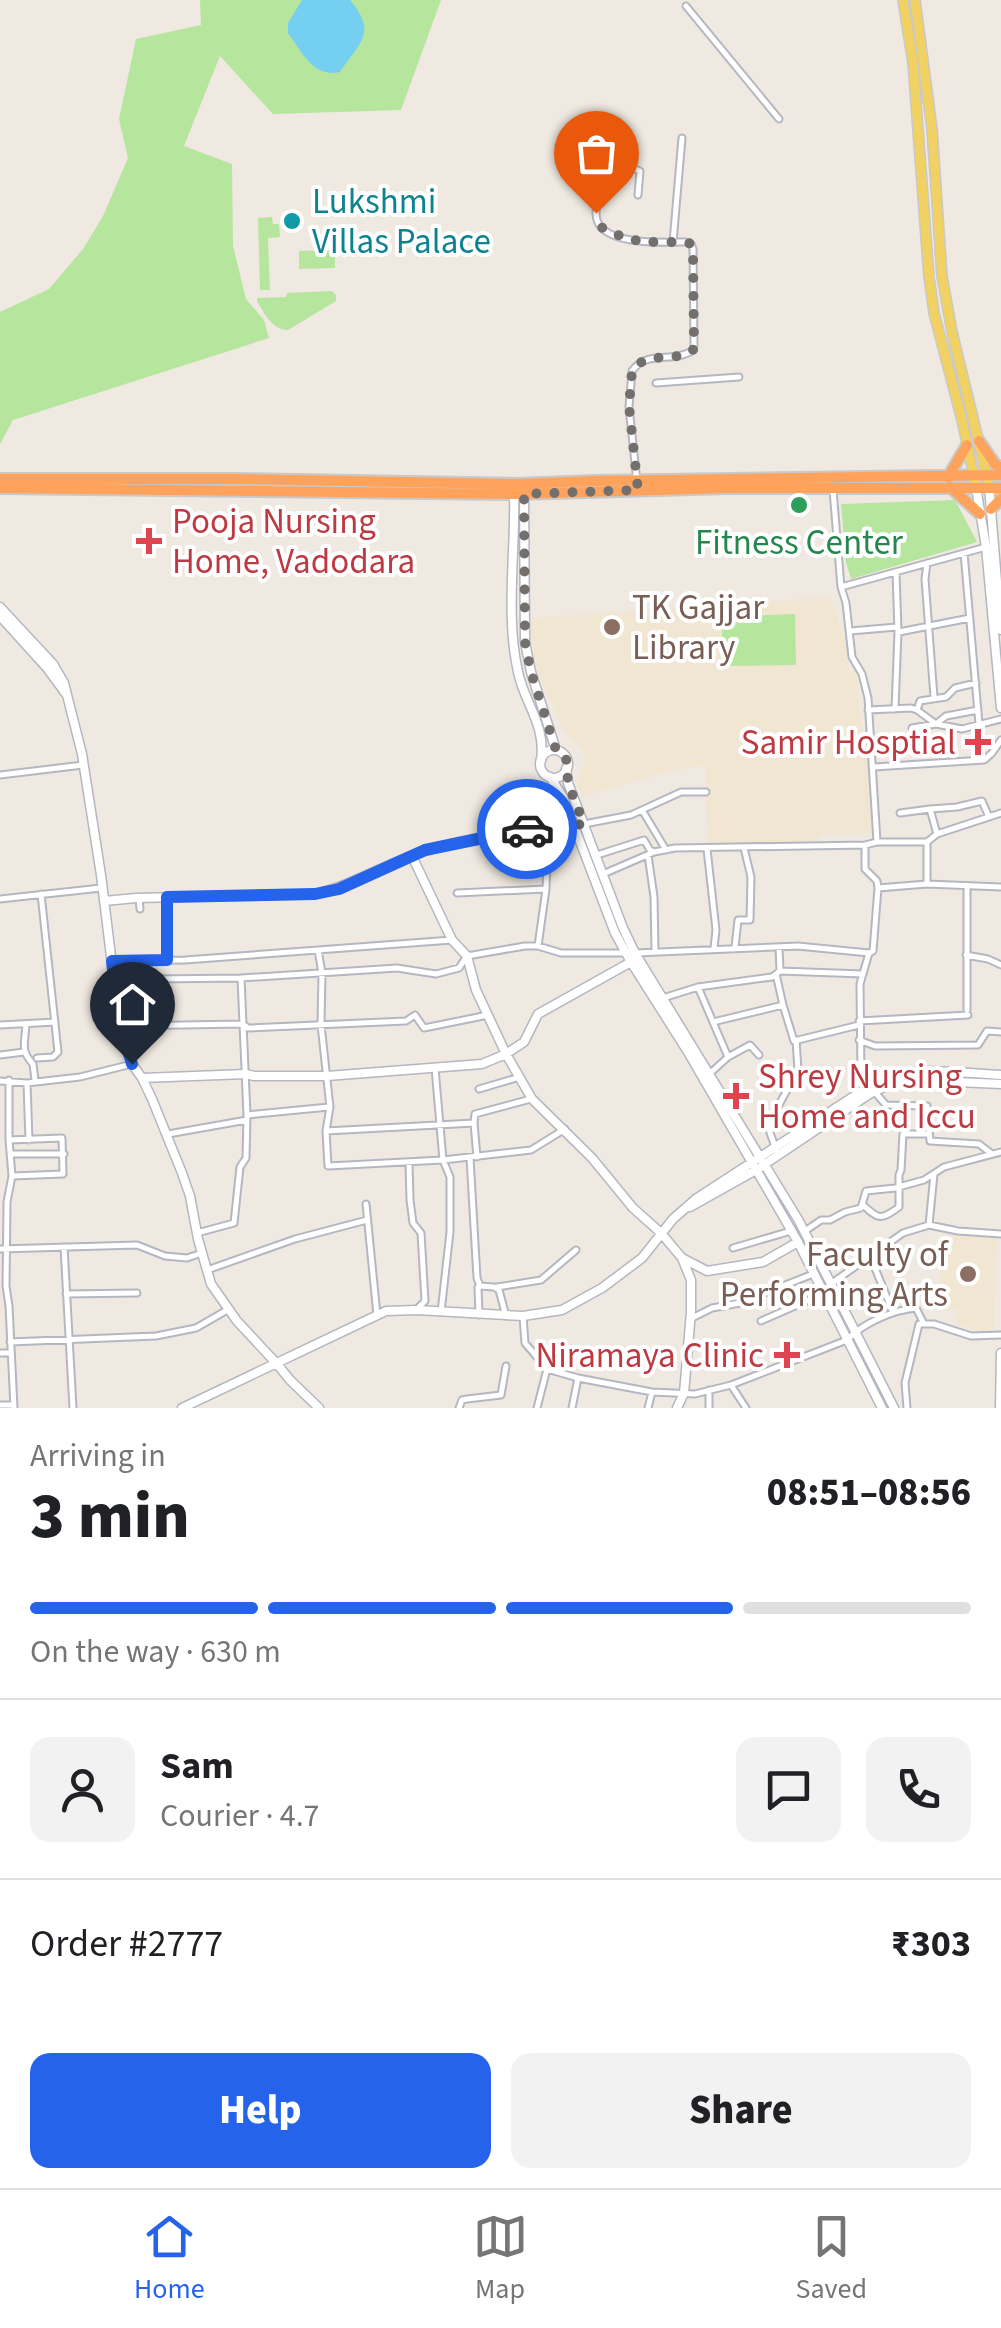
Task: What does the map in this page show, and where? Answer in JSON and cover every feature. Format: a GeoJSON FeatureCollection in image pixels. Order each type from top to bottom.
{"type":"FeatureCollection","features":[{"type":"Feature","properties":{"kind":"highway"},"geometry":{"type":"LineString","coordinates":[[0,488],[519,489],[993,483],[1001,472],[973,443],[949,482]]}},
{"type":"Feature","properties":{"kind":"highway"},"geometry":{"type":"LineString","coordinates":[[0,479],[235,479],[519,489]]}},
{"type":"Feature","properties":{"kind":"highway"},"geometry":{"type":"LineString","coordinates":[[949,482],[986,512],[1001,499]]}},
{"type":"Feature","properties":{"kind":"main road"},"geometry":{"type":"LineString","coordinates":[[904,0],[917,101],[934,313],[973,443],[993,483]]}},
{"type":"Feature","properties":{"kind":"main road"},"geometry":{"type":"LineString","coordinates":[[915,0],[932,130],[942,276],[973,443],[975,481]]}},
{"type":"Feature","properties":{"kind":"street"},"geometry":{"type":"LineString","coordinates":[[686,6],[779,119]]}},
{"type":"Feature","properties":{"kind":"street"},"geometry":{"type":"LineString","coordinates":[[673,242],[682,138]]}},
{"type":"Feature","properties":{"kind":"street"},"geometry":{"type":"LineString","coordinates":[[638,194],[638,169],[608,169],[596,213],[601,227],[643,243],[691,244],[694,345],[684,356],[644,360],[632,371],[629,406],[638,485]]}},
{"type":"Feature","properties":{"kind":"street"},"geometry":{"type":"LineString","coordinates":[[656,383],[739,377]]}},
{"type":"Feature","properties":{"kind":"street"},"geometry":{"type":"LineString","coordinates":[[975,481],[986,512],[990,546],[1001,708]]}},
{"type":"Feature","properties":{"kind":"street"},"geometry":{"type":"LineString","coordinates":[[834,483],[841,587],[852,657],[862,674],[868,710],[878,842]]}},
{"type":"Feature","properties":{"kind":"street"},"geometry":{"type":"LineString","coordinates":[[986,512],[993,483]]}},
{"type":"Feature","properties":{"kind":"street"},"geometry":{"type":"LineString","coordinates":[[519,489],[525,642],[531,672],[556,750],[566,757],[568,783],[580,812],[579,824],[615,933],[802,1228],[894,1408]]}},
{"type":"Feature","properties":{"kind":"street"},"geometry":{"type":"LineString","coordinates":[[519,489],[513,624],[518,673],[541,729],[540,761],[544,772],[596,856],[631,956]]}},
{"type":"Feature","properties":{"kind":"street"},"geometry":{"type":"LineString","coordinates":[[841,587],[990,546]]}},
{"type":"Feature","properties":{"kind":"street"},"geometry":{"type":"LineString","coordinates":[[990,546],[1001,630]]}},
{"type":"Feature","properties":{"kind":"street"},"geometry":{"type":"LineString","coordinates":[[964,553],[979,724]]}},
{"type":"Feature","properties":{"kind":"street"},"geometry":{"type":"LineString","coordinates":[[927,564],[934,697]]}},
{"type":"Feature","properties":{"kind":"street"},"geometry":{"type":"LineString","coordinates":[[895,709],[896,572]]}},
{"type":"Feature","properties":{"kind":"street"},"geometry":{"type":"LineString","coordinates":[[0,607],[27,640]]}},
{"type":"Feature","properties":{"kind":"street"},"geometry":{"type":"LineString","coordinates":[[0,616],[53,664],[64,682],[83,766],[121,1026],[132,1064],[168,1134],[190,1196],[211,1284],[275,1365],[319,1408]]}},
{"type":"Feature","properties":{"kind":"street"},"geometry":{"type":"LineString","coordinates":[[849,632],[929,627],[970,618]]}},
{"type":"Feature","properties":{"kind":"street"},"geometry":{"type":"LineString","coordinates":[[917,710],[920,700],[946,697],[955,688],[976,683]]}},
{"type":"Feature","properties":{"kind":"street"},"geometry":{"type":"LineString","coordinates":[[868,710],[917,710],[936,724],[957,730],[1001,719]]}},
{"type":"Feature","properties":{"kind":"street"},"geometry":{"type":"LineString","coordinates":[[912,728],[978,710]]}},
{"type":"Feature","properties":{"kind":"street"},"geometry":{"type":"LineString","coordinates":[[874,767],[984,760],[1001,740]]}},
{"type":"Feature","properties":{"kind":"street"},"geometry":{"type":"LineString","coordinates":[[540,761],[544,754],[556,750]]}},
{"type":"Feature","properties":{"kind":"street"},"geometry":{"type":"LineString","coordinates":[[0,774],[83,766]]}},
{"type":"Feature","properties":{"kind":"street"},"geometry":{"type":"LineString","coordinates":[[550,777],[561,775],[566,769]]}},
{"type":"Feature","properties":{"kind":"street"},"geometry":{"type":"LineString","coordinates":[[104,901],[315,894],[339,889],[425,850],[548,824],[552,827],[630,815],[681,792],[706,792]]}},
{"type":"Feature","properties":{"kind":"street"},"geometry":{"type":"LineString","coordinates":[[900,813],[982,802],[989,817]]}},
{"type":"Feature","properties":{"kind":"street"},"geometry":{"type":"LineString","coordinates":[[930,809],[938,834]]}},
{"type":"Feature","properties":{"kind":"street"},"geometry":{"type":"LineString","coordinates":[[642,810],[666,850]]}},
{"type":"Feature","properties":{"kind":"street"},"geometry":{"type":"LineString","coordinates":[[538,946],[546,889],[548,824],[551,818],[580,812]]}},
{"type":"Feature","properties":{"kind":"street"},"geometry":{"type":"LineString","coordinates":[[603,874],[666,850],[927,842],[938,834],[1001,813]]}},
{"type":"Feature","properties":{"kind":"street"},"geometry":{"type":"LineString","coordinates":[[596,856],[644,840],[651,853],[655,952]]}},
{"type":"Feature","properties":{"kind":"street"},"geometry":{"type":"LineString","coordinates":[[927,842],[927,884]]}},
{"type":"Feature","properties":{"kind":"street"},"geometry":{"type":"LineString","coordinates":[[113,976],[242,978],[398,968],[436,974],[460,968],[467,956],[525,946],[561,953],[631,956],[735,947],[869,953],[874,951],[878,888],[866,873],[865,845]]}},
{"type":"Feature","properties":{"kind":"street"},"geometry":{"type":"LineString","coordinates":[[707,848],[716,930],[714,948]]}},
{"type":"Feature","properties":{"kind":"street"},"geometry":{"type":"LineString","coordinates":[[735,947],[738,920],[750,920],[751,877],[744,848]]}},
{"type":"Feature","properties":{"kind":"street"},"geometry":{"type":"LineString","coordinates":[[412,856],[452,940],[467,956],[476,990],[532,1099],[682,1258],[691,1280],[691,1298],[684,1393],[677,1408]]}},
{"type":"Feature","properties":{"kind":"street"},"geometry":{"type":"LineString","coordinates":[[878,888],[927,884],[1001,888]]}},
{"type":"Feature","properties":{"kind":"street"},"geometry":{"type":"LineString","coordinates":[[796,1040],[859,1023],[967,1012],[967,887]]}},
{"type":"Feature","properties":{"kind":"street"},"geometry":{"type":"LineString","coordinates":[[0,899],[102,888]]}},
{"type":"Feature","properties":{"kind":"street"},"geometry":{"type":"LineString","coordinates":[[456,893],[546,889]]}},
{"type":"Feature","properties":{"kind":"street"},"geometry":{"type":"LineString","coordinates":[[36,1058],[53,1057],[58,1052],[41,894]]}},
{"type":"Feature","properties":{"kind":"street"},"geometry":{"type":"LineString","coordinates":[[167,897],[167,960]]}},
{"type":"Feature","properties":{"kind":"street"},"geometry":{"type":"LineString","coordinates":[[139,898],[140,909]]}},
{"type":"Feature","properties":{"kind":"street"},"geometry":{"type":"LineString","coordinates":[[112,961],[452,940]]}},
{"type":"Feature","properties":{"kind":"street"},"geometry":{"type":"LineString","coordinates":[[776,1151],[769,1123],[798,1070],[796,1040],[783,1005],[778,973],[779,947]]}},
{"type":"Feature","properties":{"kind":"street"},"geometry":{"type":"LineString","coordinates":[[318,950],[330,1106],[326,1130],[328,1166],[443,1160],[530,1150],[565,1130]]}},
{"type":"Feature","properties":{"kind":"street"},"geometry":{"type":"LineString","coordinates":[[869,953],[860,984],[861,1076],[886,1106],[927,1106],[930,1141],[979,1144],[992,1154]]}},
{"type":"Feature","properties":{"kind":"street"},"geometry":{"type":"LineString","coordinates":[[966,955],[1001,966]]}},
{"type":"Feature","properties":{"kind":"street"},"geometry":{"type":"LineString","coordinates":[[142,1078],[327,1076],[482,1064],[524,1042],[538,1014],[631,956]]}},
{"type":"Feature","properties":{"kind":"street"},"geometry":{"type":"LineString","coordinates":[[660,1000],[698,987],[778,973],[863,974]]}},
{"type":"Feature","properties":{"kind":"street"},"geometry":{"type":"LineString","coordinates":[[197,1233],[234,1223],[240,1167],[246,1158],[242,978]]}},
{"type":"Feature","properties":{"kind":"street"},"geometry":{"type":"LineString","coordinates":[[698,987],[728,1057]]}},
{"type":"Feature","properties":{"kind":"street"},"geometry":{"type":"LineString","coordinates":[[713,1022],[783,1005]]}},
{"type":"Feature","properties":{"kind":"street"},"geometry":{"type":"LineString","coordinates":[[121,1026],[243,1024],[248,1028],[406,1021],[415,1014],[424,1028],[488,1016]]}},
{"type":"Feature","properties":{"kind":"street"},"geometry":{"type":"LineString","coordinates":[[0,1025],[55,1022]]}},
{"type":"Feature","properties":{"kind":"street"},"geometry":{"type":"LineString","coordinates":[[26,1024],[24,1052],[33,1064],[29,1140]]}},
{"type":"Feature","properties":{"kind":"street"},"geometry":{"type":"LineString","coordinates":[[860,1040],[875,1046],[978,1044],[986,1031],[1001,1032]]}},
{"type":"Feature","properties":{"kind":"street"},"geometry":{"type":"LineString","coordinates":[[706,1077],[728,1057],[750,1045],[759,1054]]}},
{"type":"Feature","properties":{"kind":"street"},"geometry":{"type":"LineString","coordinates":[[0,1055],[24,1052]]}},
{"type":"Feature","properties":{"kind":"street"},"geometry":{"type":"LineString","coordinates":[[0,1081],[80,1077],[132,1064]]}},
{"type":"Feature","properties":{"kind":"street"},"geometry":{"type":"LineString","coordinates":[[435,1068],[443,1160],[450,1176],[450,1232],[441,1312]]}},
{"type":"Feature","properties":{"kind":"street"},"geometry":{"type":"LineString","coordinates":[[182,1408],[386,1311],[523,1316],[562,1310],[602,1288],[642,1258],[673,1218],[696,1198],[758,1164],[882,1078],[904,1073],[1001,1075]]}},
{"type":"Feature","properties":{"kind":"street"},"geometry":{"type":"LineString","coordinates":[[479,1089],[520,1077]]}},
{"type":"Feature","properties":{"kind":"street"},"geometry":{"type":"LineString","coordinates":[[0,1406],[14,1407],[10,1306],[3,1286],[3,1202],[12,1176],[9,1080]]}},
{"type":"Feature","properties":{"kind":"street"},"geometry":{"type":"LineString","coordinates":[[871,1089],[912,1080],[1001,1084]]}},
{"type":"Feature","properties":{"kind":"street"},"geometry":{"type":"LineString","coordinates":[[479,1314],[475,1114],[532,1099]]}},
{"type":"Feature","properties":{"kind":"street"},"geometry":{"type":"LineString","coordinates":[[168,1134],[330,1106]]}},
{"type":"Feature","properties":{"kind":"street"},"geometry":{"type":"LineString","coordinates":[[326,1130],[474,1123]]}},
{"type":"Feature","properties":{"kind":"street"},"geometry":{"type":"LineString","coordinates":[[862,1204],[882,1218],[899,1207],[903,1134],[929,1134]]}},
{"type":"Feature","properties":{"kind":"street"},"geometry":{"type":"LineString","coordinates":[[8,1140],[62,1138],[64,1154],[63,1174],[12,1176]]}},
{"type":"Feature","properties":{"kind":"street"},"geometry":{"type":"LineString","coordinates":[[733,1248],[861,1208],[866,1192],[924,1180],[944,1167],[1001,1152]]}},
{"type":"Feature","properties":{"kind":"street"},"geometry":{"type":"LineString","coordinates":[[12,1154],[64,1154]]}},
{"type":"Feature","properties":{"kind":"street"},"geometry":{"type":"LineString","coordinates":[[409,1162],[413,1224],[421,1233],[424,1302],[416,1310]]}},
{"type":"Feature","properties":{"kind":"street"},"geometry":{"type":"LineString","coordinates":[[758,1164],[882,1408]]}},
{"type":"Feature","properties":{"kind":"street"},"geometry":{"type":"LineString","coordinates":[[929,1226],[934,1174]]}},
{"type":"Feature","properties":{"kind":"street"},"geometry":{"type":"LineString","coordinates":[[366,1204],[377,1316]]}},
{"type":"Feature","properties":{"kind":"street"},"geometry":{"type":"LineString","coordinates":[[206,1270],[294,1239],[367,1220]]}},
{"type":"Feature","properties":{"kind":"street"},"geometry":{"type":"LineString","coordinates":[[761,1321],[824,1295],[870,1256],[916,1227],[1001,1234]]}},
{"type":"Feature","properties":{"kind":"street"},"geometry":{"type":"LineString","coordinates":[[682,1258],[707,1271],[764,1262],[799,1244],[810,1243]]}},
{"type":"Feature","properties":{"kind":"street"},"geometry":{"type":"LineString","coordinates":[[4,1249],[137,1244],[166,1256],[187,1258],[202,1253]]}},
{"type":"Feature","properties":{"kind":"street"},"geometry":{"type":"LineString","coordinates":[[64,1246],[73,1408]]}},
{"type":"Feature","properties":{"kind":"street"},"geometry":{"type":"LineString","coordinates":[[478,1284],[497,1287],[541,1280],[576,1250]]}},
{"type":"Feature","properties":{"kind":"street"},"geometry":{"type":"LineString","coordinates":[[870,1256],[893,1312]]}},
{"type":"Feature","properties":{"kind":"street"},"geometry":{"type":"LineString","coordinates":[[691,1298],[707,1271]]}},
{"type":"Feature","properties":{"kind":"street"},"geometry":{"type":"LineString","coordinates":[[690,1319],[813,1274]]}},
{"type":"Feature","properties":{"kind":"street"},"geometry":{"type":"LineString","coordinates":[[497,1287],[506,1316]]}},
{"type":"Feature","properties":{"kind":"street"},"geometry":{"type":"LineString","coordinates":[[66,1294],[138,1293]]}},
{"type":"Feature","properties":{"kind":"street"},"geometry":{"type":"LineString","coordinates":[[10,1342],[156,1336],[196,1328],[228,1308]]}},
{"type":"Feature","properties":{"kind":"street"},"geometry":{"type":"LineString","coordinates":[[523,1316],[525,1344],[547,1369],[652,1392],[695,1394],[732,1385],[846,1340],[893,1312],[916,1308],[923,1322],[971,1336],[1001,1335]]}},
{"type":"Feature","properties":{"kind":"street"},"geometry":{"type":"LineString","coordinates":[[907,1408],[905,1383],[919,1324],[923,1322]]}},
{"type":"Feature","properties":{"kind":"street"},"geometry":{"type":"LineString","coordinates":[[0,1353],[10,1353]]}},
{"type":"Feature","properties":{"kind":"street"},"geometry":{"type":"LineString","coordinates":[[1000,1408],[1001,1353]]}},
{"type":"Feature","properties":{"kind":"street"},"geometry":{"type":"LineString","coordinates":[[459,1408],[466,1398],[501,1395],[506,1366]]}},
{"type":"Feature","properties":{"kind":"street"},"geometry":{"type":"LineString","coordinates":[[537,1408],[547,1369]]}},
{"type":"Feature","properties":{"kind":"street"},"geometry":{"type":"LineString","coordinates":[[572,1408],[578,1378]]}},
{"type":"Feature","properties":{"kind":"street"},"geometry":{"type":"LineString","coordinates":[[732,1385],[746,1408]]}},
{"type":"Feature","properties":{"kind":"street"},"geometry":{"type":"LineString","coordinates":[[709,1390],[709,1408]]}},
{"type":"Feature","properties":{"kind":"street"},"geometry":{"type":"LineString","coordinates":[[648,1408],[652,1392]]}},
{"type":"Feature","properties":{"kind":"shaded area"},"geometry":{"type":"Polygon","coordinates":[[[830,597],[846,642],[849,671],[857,672],[863,750],[869,751],[872,833],[819,835],[818,843],[708,845],[705,765],[583,796],[576,784],[585,761],[582,750],[562,727],[537,672],[530,618],[830,597]]]}},
{"type":"Feature","properties":{"kind":"shaded area","name":"Faculty of Performing Arts"},"geometry":{"type":"Polygon","coordinates":[[[942,1234],[997,1238],[991,1331],[959,1325],[955,1321],[958,1310],[939,1311],[942,1234]]]}},
{"type":"Feature","properties":{"kind":"green space"},"geometry":{"type":"Polygon","coordinates":[[[200,0],[441,0],[401,110],[273,114],[220,56],[184,146],[232,164],[233,246],[246,299],[264,320],[269,338],[13,420],[0,444],[0,312],[49,289],[83,249],[103,216],[128,158],[119,119],[136,39],[201,25],[200,0]]]}},
{"type":"Feature","properties":{"kind":"green space"},"geometry":{"type":"Polygon","coordinates":[[[272,217],[273,224],[279,224],[280,237],[268,238],[270,290],[260,290],[258,218],[272,217]]]}},
{"type":"Feature","properties":{"kind":"green space"},"geometry":{"type":"Polygon","coordinates":[[[335,250],[335,268],[299,269],[299,251],[335,250]]]}},
{"type":"Feature","properties":{"kind":"green space"},"geometry":{"type":"Polygon","coordinates":[[[332,291],[336,301],[288,330],[273,324],[257,301],[286,297],[287,293],[332,291]]]}},
{"type":"Feature","properties":{"kind":"green space"},"geometry":{"type":"Polygon","coordinates":[[[955,500],[977,542],[851,579],[841,504],[955,500]]]}},
{"type":"Feature","properties":{"kind":"green space"},"geometry":{"type":"Polygon","coordinates":[[[795,614],[796,665],[724,666],[721,617],[795,614]]]}},
{"type":"Feature","properties":{"kind":"water"},"geometry":{"type":"Polygon","coordinates":[[[302,0],[350,0],[358,11],[363,21],[363,37],[340,72],[315,67],[288,33],[288,23],[302,0]]]}},
{"type":"Feature","properties":{"kind":"way so far"},"geometry":{"type":"LineString","coordinates":[[527,829],[548,824],[584,824],[568,783],[568,761],[556,750],[525,642],[524,494],[638,490],[629,406],[632,371],[644,360],[690,354],[694,345],[691,244],[629,239],[601,227],[596,213]]}},
{"type":"Feature","properties":{"kind":"place","name":"Lukshmi Villas Palace"},"geometry":{"type":"Point","coordinates":[292,221]}},
{"type":"Feature","properties":{"kind":"place","name":"Fitness Center"},"geometry":{"type":"Point","coordinates":[799,505]}},
{"type":"Feature","properties":{"kind":"place","name":"Pooja Nursing Home, Vadodara"},"geometry":{"type":"Point","coordinates":[149,541]}},
{"type":"Feature","properties":{"kind":"place","name":"TK Gajjar Library"},"geometry":{"type":"Point","coordinates":[612,627]}},
{"type":"Feature","properties":{"kind":"place","name":"Samir Hosptial"},"geometry":{"type":"Point","coordinates":[978,742]}},
{"type":"Feature","properties":{"kind":"place","name":"Shrey Nursing Home and Iccu"},"geometry":{"type":"Point","coordinates":[736,1096]}},
{"type":"Feature","properties":{"kind":"place","name":"Faculty of Performing Arts"},"geometry":{"type":"Point","coordinates":[968,1274]}},
{"type":"Feature","properties":{"kind":"place","name":"Niramaya Clinic"},"geometry":{"type":"Point","coordinates":[787,1355]}},
{"type":"Feature","properties":{"kind":"route"},"geometry":{"type":"LineString","coordinates":[[132,1064],[118,1013],[112,961],[167,960],[167,897],[315,894],[339,889],[425,850],[527,829]]}}]}
